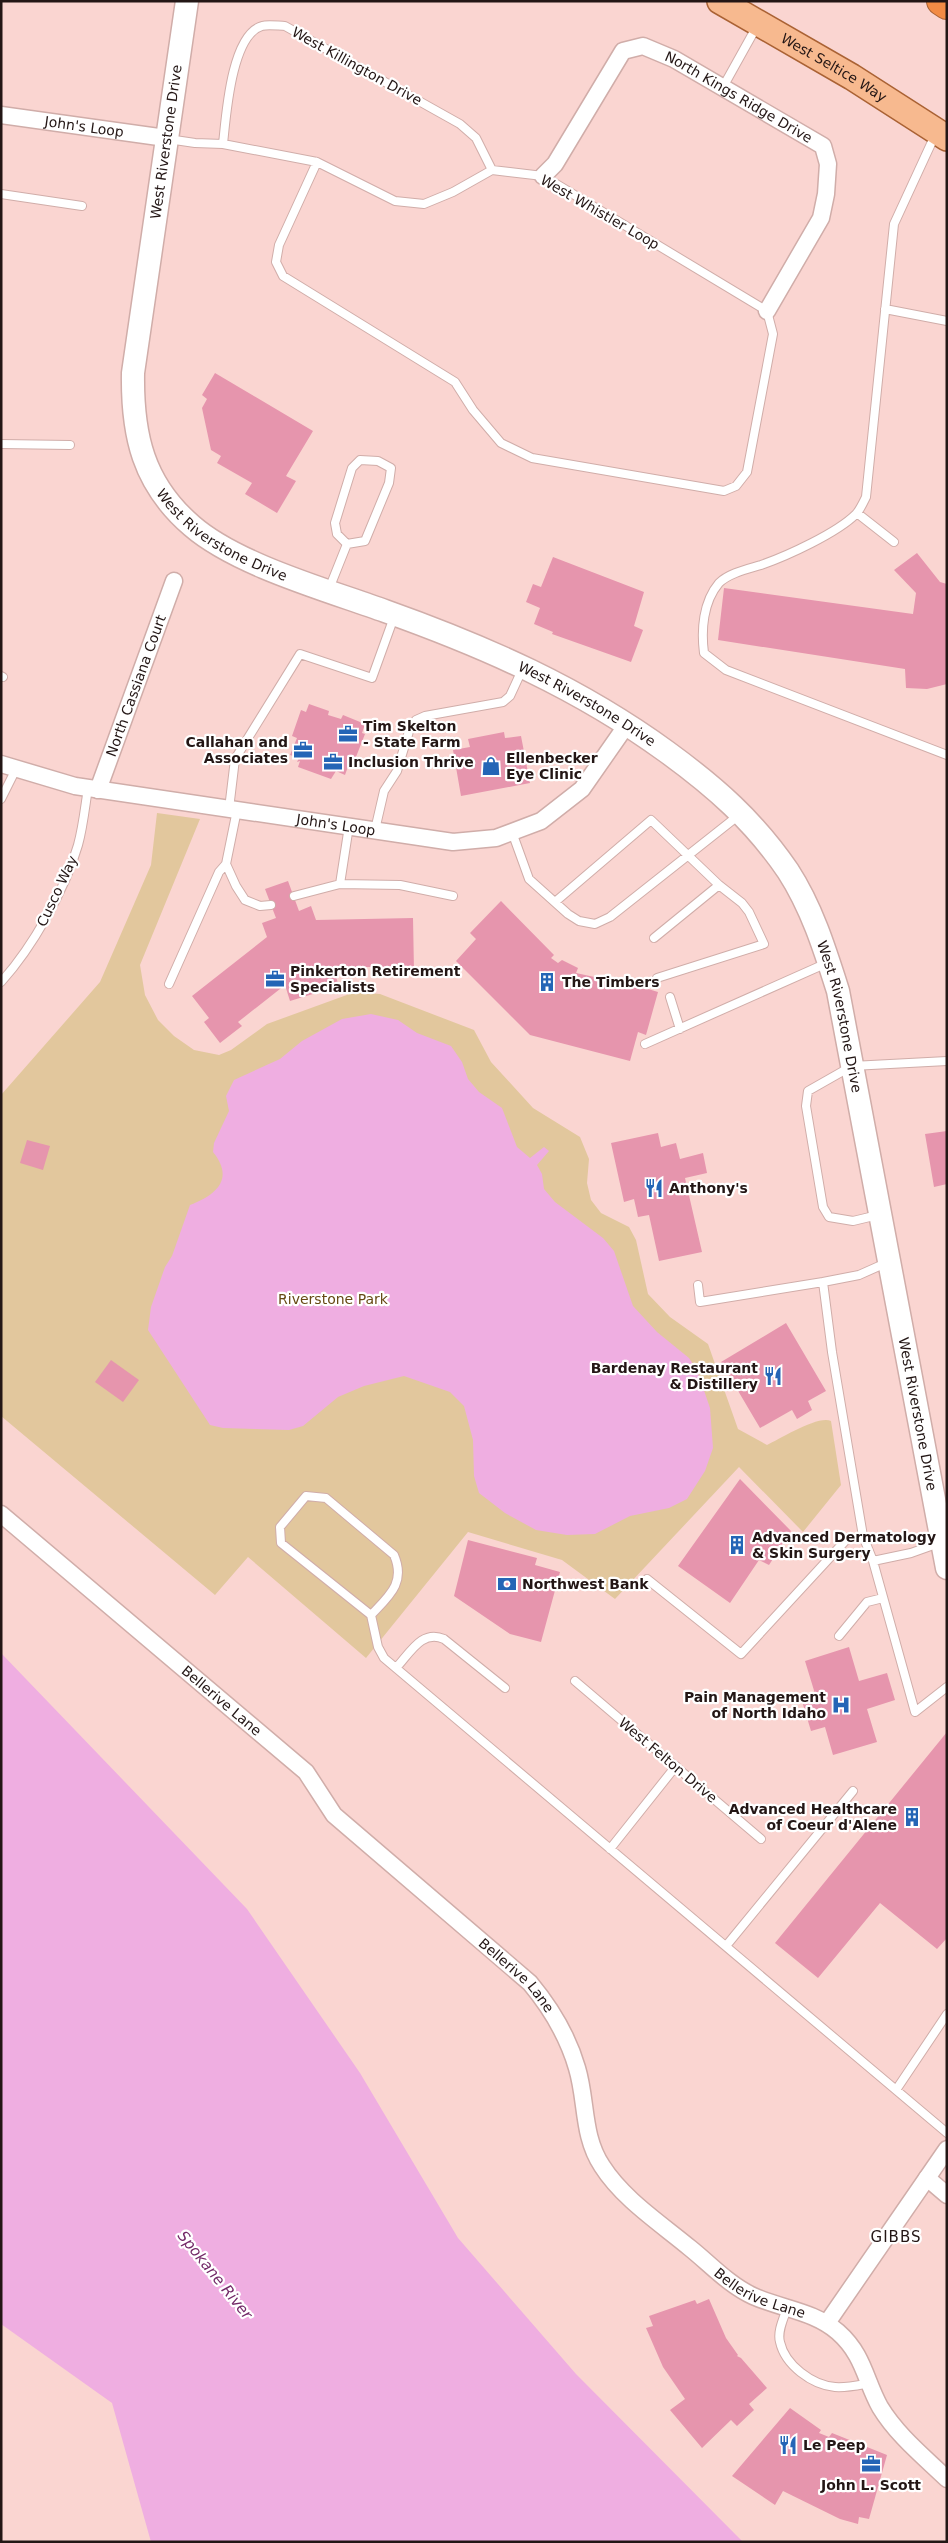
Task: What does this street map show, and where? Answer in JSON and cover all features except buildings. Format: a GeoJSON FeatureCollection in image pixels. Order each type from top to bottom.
{"type":"FeatureCollection","features":[{"type":"Feature","properties":{"kind":"highway"},"geometry":{"type":"LineString","coordinates":[[940,1],[947,4]]}},
{"type":"Feature","properties":{"kind":"main road","name":"West Seltice Way"},"geometry":{"type":"LineString","coordinates":[[720,1],[852,77],[942,135]]}},
{"type":"Feature","properties":{"kind":"street","name":"West Riverstone Drive"},"geometry":{"type":"LineString","coordinates":[[187,1],[133,373],[135,428],[141,454],[153,480],[170,504],[192,526],[218,545],[245,558],[329,591],[395,614],[524,666],[577,693],[628,723],[711,784],[756,829],[789,872],[818,928],[838,991],[947,1568]]}},
{"type":"Feature","properties":{"kind":"street","name":"North Kings Ridge Drive"},"geometry":{"type":"LineString","coordinates":[[543,176],[555,164],[622,51],[643,46],[674,59],[822,146],[828,164],[826,194],[821,218],[767,311]]}},
{"type":"Feature","properties":{"kind":"street","name":"John's Loop"},"geometry":{"type":"LineString","coordinates":[[1,115],[166,138]]}},
{"type":"Feature","properties":{"kind":"street","name":"North Cassiana Court"},"geometry":{"type":"LineString","coordinates":[[93,789],[174,581]]}},
{"type":"Feature","properties":{"kind":"street","name":"John's Loop"},"geometry":{"type":"LineString","coordinates":[[9,767],[93,789],[453,842],[496,838],[541,822],[582,789],[628,723]]}},
{"type":"Feature","properties":{"kind":"street","name":"Bellerive Lane"},"geometry":{"type":"LineString","coordinates":[[1,1514],[306,1772],[334,1816],[530,1983],[550,2011],[568,2044],[577,2068],[591,2143],[606,2171],[621,2190],[732,2284],[751,2295],[809,2314],[827,2323],[858,2353],[880,2406],[889,2420],[947,2479]]}},
{"type":"Feature","properties":{"kind":"street"},"geometry":{"type":"LineString","coordinates":[[827,2323],[947,2149]]}},
{"type":"Feature","properties":{"kind":"street"},"geometry":{"type":"LineString","coordinates":[[927,2178],[947,2195]]}},
{"type":"Feature","properties":{"kind":"lane"},"geometry":{"type":"LineString","coordinates":[[723,87],[759,22]]}},
{"type":"Feature","properties":{"kind":"lane","name":"West Killington Drive"},"geometry":{"type":"LineString","coordinates":[[223,144],[233,70],[242,47],[252,33],[262,26],[285,26],[460,124],[476,138],[492,170]]}},
{"type":"Feature","properties":{"kind":"lane"},"geometry":{"type":"LineString","coordinates":[[942,135],[894,224],[866,497],[857,513],[789,555],[734,574],[720,583],[704,618],[702,637],[704,653],[713,662],[726,670],[947,754]]}},
{"type":"Feature","properties":{"kind":"lane"},"geometry":{"type":"LineString","coordinates":[[166,138],[195,143],[223,144],[317,162],[395,201],[424,204],[453,192],[492,170]]}},
{"type":"Feature","properties":{"kind":"lane"},"geometry":{"type":"LineString","coordinates":[[317,162],[279,245],[276,262],[283,276],[455,382],[473,410],[500,443],[532,458],[724,492],[736,486],[747,472],[773,334],[767,311]]}},
{"type":"Feature","properties":{"kind":"lane","name":"West Whistler Loop"},"geometry":{"type":"LineString","coordinates":[[492,170],[543,176],[767,311]]}},
{"type":"Feature","properties":{"kind":"lane"},"geometry":{"type":"LineString","coordinates":[[1,194],[82,206]]}},
{"type":"Feature","properties":{"kind":"lane"},"geometry":{"type":"LineString","coordinates":[[885,310],[947,321]]}},
{"type":"Feature","properties":{"kind":"lane"},"geometry":{"type":"LineString","coordinates":[[1,444],[70,445]]}},
{"type":"Feature","properties":{"kind":"lane"},"geometry":{"type":"LineString","coordinates":[[360,460],[378,460],[391,468],[389,483],[365,541],[347,544],[336,534],[335,523],[352,468],[360,460]]}},
{"type":"Feature","properties":{"kind":"lane"},"geometry":{"type":"LineString","coordinates":[[857,513],[894,542]]}},
{"type":"Feature","properties":{"kind":"lane"},"geometry":{"type":"LineString","coordinates":[[329,591],[347,544]]}},
{"type":"Feature","properties":{"kind":"lane"},"geometry":{"type":"LineString","coordinates":[[271,905],[260,906],[245,900],[226,864],[233,810],[235,759],[300,654],[372,678],[395,614]]}},
{"type":"Feature","properties":{"kind":"lane"},"geometry":{"type":"LineString","coordinates":[[375,830],[384,791],[397,771],[410,728],[416,720],[425,716],[503,702],[510,696],[524,666]]}},
{"type":"Feature","properties":{"kind":"lane"},"geometry":{"type":"LineString","coordinates":[[1,798],[9,767]]}},
{"type":"Feature","properties":{"kind":"lane","name":"Cusco Way"},"geometry":{"type":"LineString","coordinates":[[1,982],[20,961],[53,902],[67,872],[81,834],[93,789]]}},
{"type":"Feature","properties":{"kind":"lane"},"geometry":{"type":"LineString","coordinates":[[512,832],[529,879],[568,914],[579,921],[594,924],[610,917],[741,814]]}},
{"type":"Feature","properties":{"kind":"lane"},"geometry":{"type":"LineString","coordinates":[[555,902],[651,820],[749,912],[764,944],[657,978]]}},
{"type":"Feature","properties":{"kind":"lane"},"geometry":{"type":"LineString","coordinates":[[340,884],[349,826]]}},
{"type":"Feature","properties":{"kind":"lane"},"geometry":{"type":"LineString","coordinates":[[169,984],[219,872],[226,864]]}},
{"type":"Feature","properties":{"kind":"lane"},"geometry":{"type":"LineString","coordinates":[[294,896],[340,884],[400,885],[453,896]]}},
{"type":"Feature","properties":{"kind":"lane"},"geometry":{"type":"LineString","coordinates":[[654,938],[719,885]]}},
{"type":"Feature","properties":{"kind":"lane"},"geometry":{"type":"LineString","coordinates":[[645,1044],[828,962]]}},
{"type":"Feature","properties":{"kind":"lane"},"geometry":{"type":"LineString","coordinates":[[670,998],[680,1029]]}},
{"type":"Feature","properties":{"kind":"lane"},"geometry":{"type":"LineString","coordinates":[[879,1215],[853,1221],[829,1217],[823,1207],[806,1106],[808,1090],[852,1066],[921,1060],[947,1061]]}},
{"type":"Feature","properties":{"kind":"lane"},"geometry":{"type":"LineString","coordinates":[[698,1285],[700,1302],[859,1275],[888,1262]]}},
{"type":"Feature","properties":{"kind":"lane"},"geometry":{"type":"LineString","coordinates":[[824,1282],[832,1352],[863,1536],[873,1561],[915,1712],[947,1687]]}},
{"type":"Feature","properties":{"kind":"lane"},"geometry":{"type":"LineString","coordinates":[[371,1615],[397,1584],[398,1566],[394,1555],[326,1498],[306,1496],[280,1527],[281,1542],[371,1615],[378,1646],[384,1658],[947,2133]]}},
{"type":"Feature","properties":{"kind":"lane"},"geometry":{"type":"LineString","coordinates":[[647,1579],[741,1654],[846,1540],[863,1536]]}},
{"type":"Feature","properties":{"kind":"lane"},"geometry":{"type":"LineString","coordinates":[[873,1561],[911,1553],[942,1542]]}},
{"type":"Feature","properties":{"kind":"lane"},"geometry":{"type":"LineString","coordinates":[[840,1636],[867,1602],[883,1598]]}},
{"type":"Feature","properties":{"kind":"lane"},"geometry":{"type":"LineString","coordinates":[[396,1668],[424,1637],[434,1634],[444,1639],[505,1688]]}},
{"type":"Feature","properties":{"kind":"lane","name":"West Felton Drive"},"geometry":{"type":"LineString","coordinates":[[575,1681],[761,1839]]}},
{"type":"Feature","properties":{"kind":"lane"},"geometry":{"type":"LineString","coordinates":[[610,1849],[676,1766]]}},
{"type":"Feature","properties":{"kind":"lane"},"geometry":{"type":"LineString","coordinates":[[726,1946],[853,1791]]}},
{"type":"Feature","properties":{"kind":"lane"},"geometry":{"type":"LineString","coordinates":[[896,2090],[947,2014]]}},
{"type":"Feature","properties":{"kind":"lane"},"geometry":{"type":"LineString","coordinates":[[787,2308],[780,2331],[780,2342],[786,2358],[799,2371],[816,2382],[834,2387],[870,2383]]}},
{"type":"Feature","properties":{"kind":"green space","name":"Riverstone Park"},"geometry":{"type":"Polygon","coordinates":[[[157,813],[200,819],[140,965],[145,995],[158,1020],[174,1036],[194,1050],[219,1055],[231,1050],[267,1024],[355,992],[380,994],[474,1030],[491,1062],[533,1108],[580,1137],[589,1159],[587,1183],[591,1200],[601,1213],[629,1227],[636,1240],[648,1294],[670,1317],[708,1344],[738,1429],[767,1445],[808,1424],[817,1421],[831,1421],[841,1485],[803,1532],[739,1467],[615,1599],[562,1560],[468,1532],[366,1658],[248,1557],[215,1595],[1,1416],[1,1095],[100,982],[151,865],[157,813]]]}},
{"type":"Feature","properties":{"kind":"water"},"geometry":{"type":"Polygon","coordinates":[[[371,1014],[398,1020],[417,1033],[451,1046],[462,1062],[468,1079],[479,1092],[502,1108],[517,1147],[530,1158],[544,1147],[549,1151],[537,1165],[542,1174],[544,1189],[555,1202],[603,1238],[614,1251],[633,1306],[657,1332],[689,1358],[697,1370],[710,1408],[713,1448],[705,1471],[687,1499],[669,1508],[630,1516],[595,1534],[567,1535],[536,1530],[505,1513],[479,1493],[474,1476],[473,1440],[464,1406],[450,1392],[404,1376],[364,1386],[338,1397],[303,1426],[289,1430],[223,1428],[210,1425],[148,1330],[151,1307],[190,1205],[208,1196],[220,1185],[222,1170],[213,1152],[214,1143],[229,1111],[226,1096],[234,1080],[280,1059],[302,1041],[342,1019],[371,1014]]]}},
{"type":"Feature","properties":{"kind":"water","name":"Spokane River"},"geometry":{"type":"Polygon","coordinates":[[[1,1653],[247,1909],[360,2073],[458,2238],[576,2374],[743,2542],[151,2542],[112,2403],[1,2324],[1,1653]]]}},
{"type":"Feature","properties":{"kind":"place","name":"Tim Skelton - State Farm"},"geometry":{"type":"Point","coordinates":[348,734]}},
{"type":"Feature","properties":{"kind":"place","name":"Callahan and Associates"},"geometry":{"type":"Point","coordinates":[303,750]}},
{"type":"Feature","properties":{"kind":"place","name":"Inclusion Thrive"},"geometry":{"type":"Point","coordinates":[333,762]}},
{"type":"Feature","properties":{"kind":"place","name":"Ellenbecker Eye Clinic"},"geometry":{"type":"Point","coordinates":[491,766]}},
{"type":"Feature","properties":{"kind":"place","name":"Pinkerton Retirement Specialists"},"geometry":{"type":"Point","coordinates":[275,979]}},
{"type":"Feature","properties":{"kind":"place","name":"The Timbers"},"geometry":{"type":"Point","coordinates":[547,982]}},
{"type":"Feature","properties":{"kind":"place","name":"Anthony's"},"geometry":{"type":"Point","coordinates":[654,1188]}},
{"type":"Feature","properties":{"kind":"place","name":"Bardenay Restaurant & Distillery"},"geometry":{"type":"Point","coordinates":[773,1376]}},
{"type":"Feature","properties":{"kind":"place","name":"Advanced Dermatology & Skin Surgery"},"geometry":{"type":"Point","coordinates":[737,1545]}},
{"type":"Feature","properties":{"kind":"place","name":"Northwest Bank"},"geometry":{"type":"Point","coordinates":[507,1584]}},
{"type":"Feature","properties":{"kind":"place","name":"Pain Management of North Idaho"},"geometry":{"type":"Point","coordinates":[841,1705]}},
{"type":"Feature","properties":{"kind":"place","name":"Advanced Healthcare of Coeur d'Alene"},"geometry":{"type":"Point","coordinates":[912,1817]}},
{"type":"Feature","properties":{"kind":"place","name":"Le Peep"},"geometry":{"type":"Point","coordinates":[788,2445]}},
{"type":"Feature","properties":{"kind":"place","name":"John L. Scott"},"geometry":{"type":"Point","coordinates":[871,2464]}},
{"type":"Feature","properties":{"kind":"district","name":"GIBBS"},"geometry":{"type":"Point","coordinates":[896,2237]}}]}
